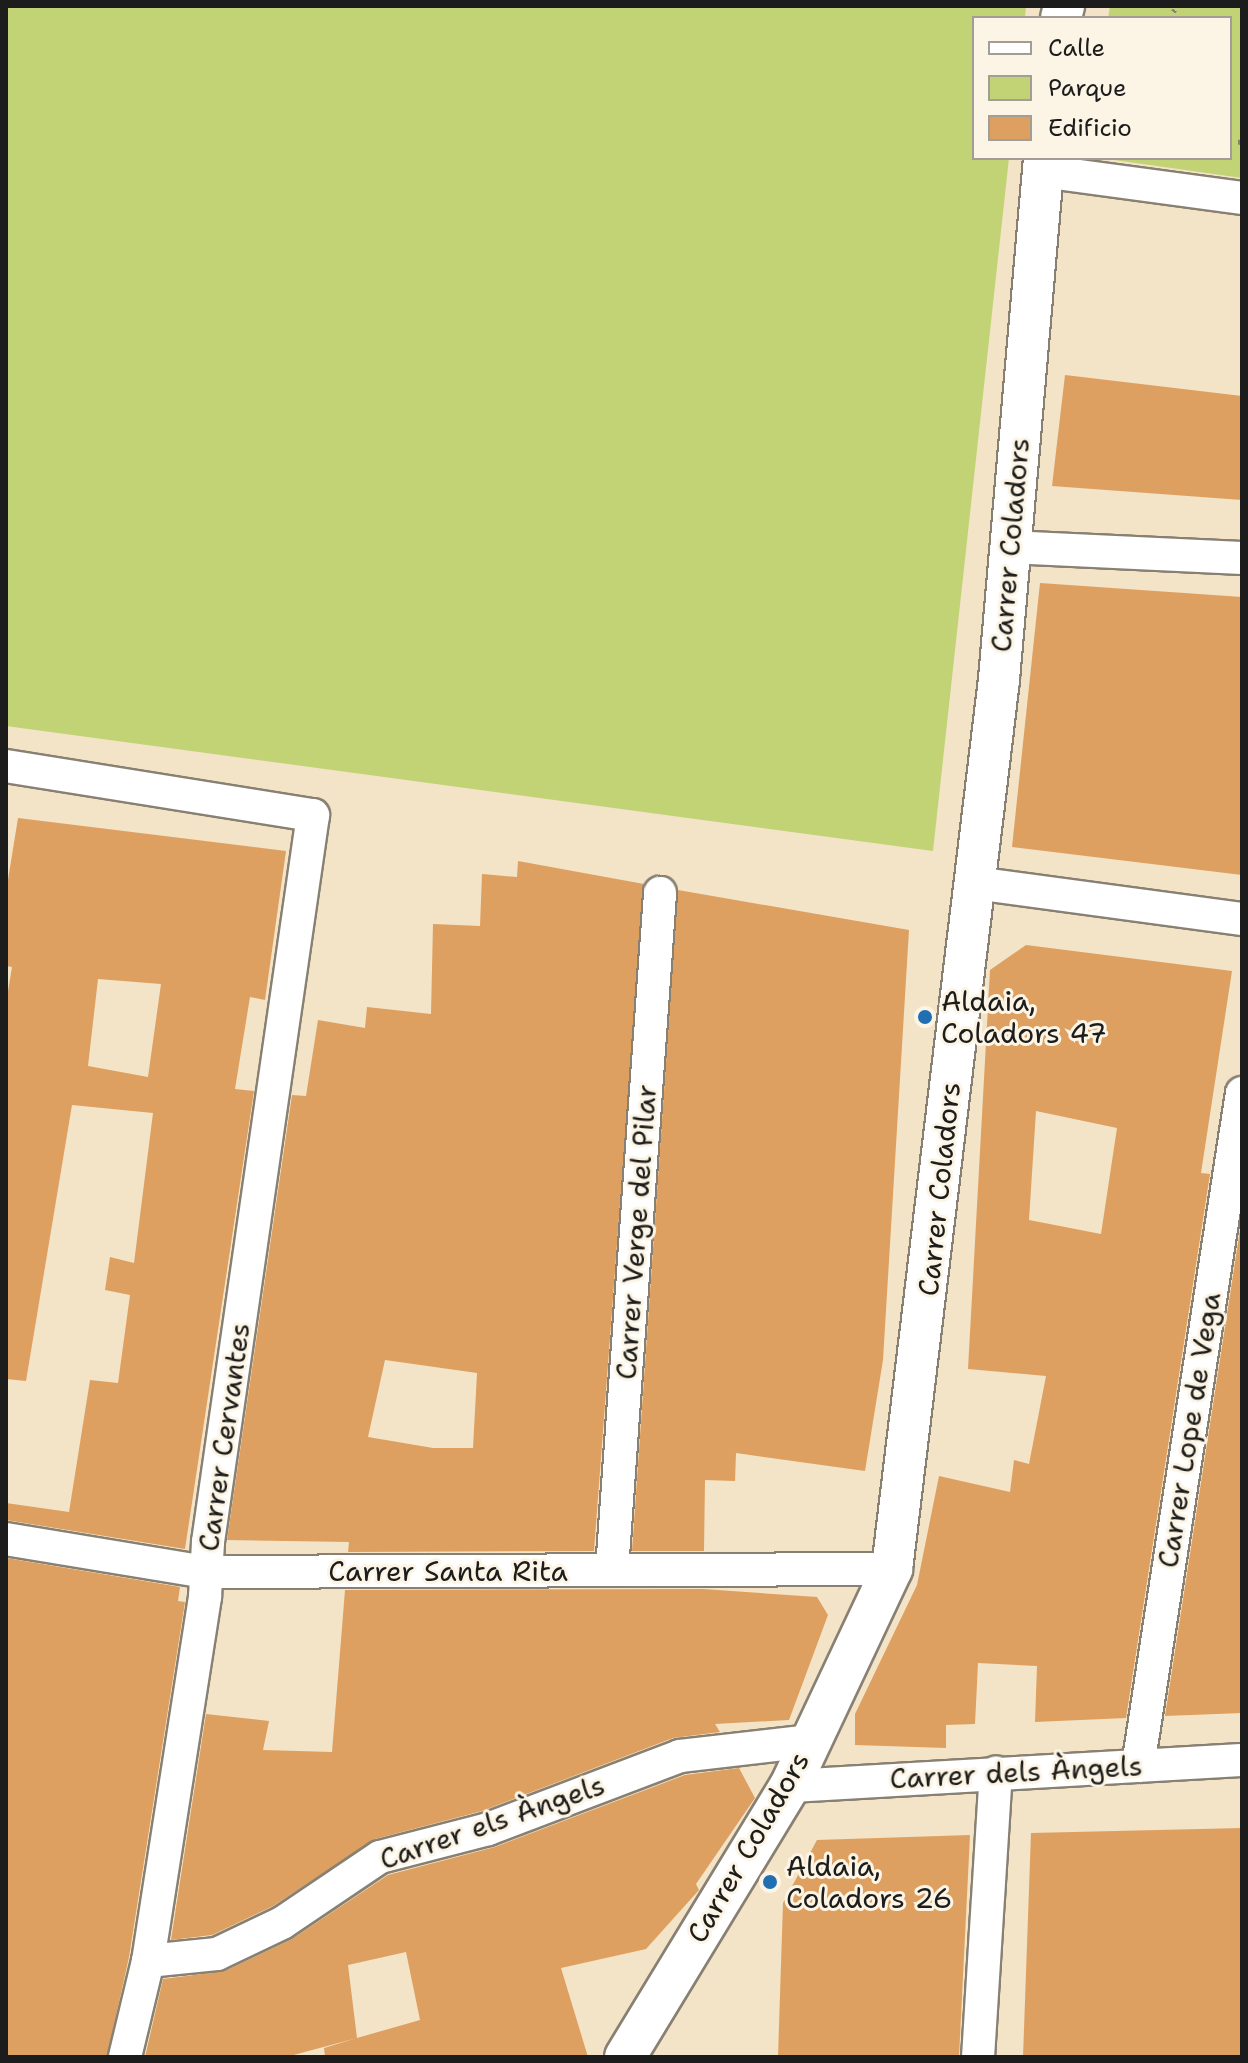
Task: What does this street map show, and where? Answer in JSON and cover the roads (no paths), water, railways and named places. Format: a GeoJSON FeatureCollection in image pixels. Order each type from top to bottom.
{"type":"FeatureCollection","features":[{"type":"Feature","properties":{"kind":"street"},"geometry":{"type":"LineString","coordinates":[[1043,165],[1242,198]]}},
{"type":"Feature","properties":{"kind":"street","name":"Carrer Coladors"},"geometry":{"type":"LineString","coordinates":[[625,2057],[790,1786],[892,1569],[975,883],[1043,165]]}},
{"type":"Feature","properties":{"kind":"street"},"geometry":{"type":"LineString","coordinates":[[1009,547],[1242,558]]}},
{"type":"Feature","properties":{"kind":"street","name":"Carrer Cervantes"},"geometry":{"type":"LineString","coordinates":[[6,766],[313,815],[148,1961],[125,2057]]}},
{"type":"Feature","properties":{"kind":"street"},"geometry":{"type":"LineString","coordinates":[[975,883],[1242,919]]}},
{"type":"Feature","properties":{"kind":"street","name":"Carrer Verge del Pilar"},"geometry":{"type":"LineString","coordinates":[[612,1570],[660,893]]}},
{"type":"Feature","properties":{"kind":"street","name":"Carrer Lope de Vega"},"geometry":{"type":"LineString","coordinates":[[1138,1766],[1242,1093]]}},
{"type":"Feature","properties":{"kind":"street","name":"Carrer Santa Rita"},"geometry":{"type":"LineString","coordinates":[[6,1539],[206,1572],[892,1569]]}},
{"type":"Feature","properties":{"kind":"street","name":"Carrer els Àngels"},"geometry":{"type":"LineString","coordinates":[[148,1961],[217,1954],[282,1923],[380,1857],[488,1829],[680,1756],[809,1741]]}},
{"type":"Feature","properties":{"kind":"street","name":"Carrer dels Àngels"},"geometry":{"type":"LineString","coordinates":[[790,1786],[1242,1760]]}},
{"type":"Feature","properties":{"kind":"street"},"geometry":{"type":"LineString","coordinates":[[978,2057],[996,1773]]}},
{"type":"Feature","properties":{"kind":"place","name":"Aldaia, Coladors 47"},"geometry":{"type":"Point","coordinates":[925,1017]}},
{"type":"Feature","properties":{"kind":"place","name":"Aldaia, Coladors 26"},"geometry":{"type":"Point","coordinates":[770,1882]}}]}
